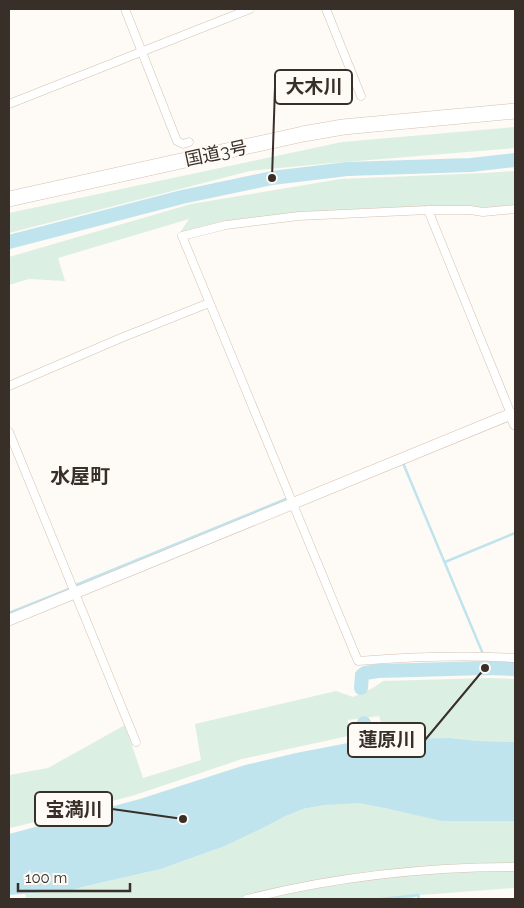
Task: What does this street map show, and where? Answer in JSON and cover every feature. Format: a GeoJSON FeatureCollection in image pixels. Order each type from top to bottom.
{"type":"FeatureCollection","features":[{"type":"Feature","properties":{"kind":"highway","name":"国道3号"},"geometry":{"type":"LineString","coordinates":[[9,199],[303,134],[343,127],[515,111]]}},
{"type":"Feature","properties":{"kind":"street"},"geometry":{"type":"LineString","coordinates":[[125,9],[175,136],[183,144],[189,142]]}},
{"type":"Feature","properties":{"kind":"street"},"geometry":{"type":"LineString","coordinates":[[9,104],[250,9]]}},
{"type":"Feature","properties":{"kind":"street"},"geometry":{"type":"LineString","coordinates":[[326,9],[360,96]]}},
{"type":"Feature","properties":{"kind":"street"},"geometry":{"type":"LineString","coordinates":[[515,209],[483,212],[470,210],[428,210],[300,216],[226,225],[182,236],[358,661],[411,657],[487,656],[515,658]]}},
{"type":"Feature","properties":{"kind":"street"},"geometry":{"type":"LineString","coordinates":[[9,620],[293,504],[513,419],[428,210]]}},
{"type":"Feature","properties":{"kind":"street"},"geometry":{"type":"LineString","coordinates":[[9,386],[209,302]]}},
{"type":"Feature","properties":{"kind":"street"},"geometry":{"type":"LineString","coordinates":[[9,432],[136,742]]}},
{"type":"Feature","properties":{"kind":"street"},"geometry":{"type":"LineString","coordinates":[[247,899],[285,890],[377,875],[434,869],[515,867]]}},
{"type":"Feature","properties":{"kind":"green space"},"geometry":{"type":"Polygon","coordinates":[[[515,127],[515,148],[250,171],[9,233],[9,213],[342,142],[515,127]]]}},
{"type":"Feature","properties":{"kind":"green space"},"geometry":{"type":"Polygon","coordinates":[[[515,171],[515,205],[505,207],[429,208],[229,223],[179,234],[189,219],[58,258],[65,281],[29,279],[9,285],[9,257],[191,204],[341,179],[515,171]]]}},
{"type":"Feature","properties":{"kind":"green space"},"geometry":{"type":"Polygon","coordinates":[[[515,679],[515,742],[450,738],[374,739],[383,729],[379,716],[348,720],[348,736],[242,759],[135,795],[9,828],[9,775],[48,768],[125,725],[143,778],[201,760],[195,724],[336,691],[353,697],[383,681],[515,679]]]}},
{"type":"Feature","properties":{"kind":"green space"},"geometry":{"type":"Polygon","coordinates":[[[343,803],[358,803],[389,809],[515,821],[515,888],[421,895],[398,899],[27,899],[25,894],[73,890],[161,869],[225,846],[303,809],[343,803]]]}},
{"type":"Feature","properties":{"kind":"water"},"geometry":{"type":"Polygon","coordinates":[[[450,738],[515,742],[515,821],[442,821],[358,803],[325,805],[303,809],[225,846],[161,869],[73,890],[9,895],[9,834],[140,799],[245,765],[360,739],[450,738]]]}},
{"type":"Feature","properties":{"kind":"waterway"},"geometry":{"type":"LineString","coordinates":[[9,242],[182,197],[272,178],[347,169],[471,165],[515,160]]}},
{"type":"Feature","properties":{"kind":"waterway"},"geometry":{"type":"LineString","coordinates":[[403,463],[483,654]]}},
{"type":"Feature","properties":{"kind":"waterway"},"geometry":{"type":"LineString","coordinates":[[76,585],[286,499]]}},
{"type":"Feature","properties":{"kind":"waterway"},"geometry":{"type":"LineString","coordinates":[[445,562],[515,533]]}},
{"type":"Feature","properties":{"kind":"waterway"},"geometry":{"type":"LineString","coordinates":[[9,613],[69,589]]}},
{"type":"Feature","properties":{"kind":"waterway"},"geometry":{"type":"LineString","coordinates":[[485,662],[485,668]]}},
{"type":"Feature","properties":{"kind":"waterway"},"geometry":{"type":"LineString","coordinates":[[361,688],[362,675],[378,671],[515,669]]}},
{"type":"Feature","properties":{"kind":"waterway"},"geometry":{"type":"LineString","coordinates":[[357,675],[362,675]]}},
{"type":"Feature","properties":{"kind":"waterway"},"geometry":{"type":"LineString","coordinates":[[364,723],[367,757]]}},
{"type":"Feature","properties":{"kind":"waterway"},"geometry":{"type":"LineString","coordinates":[[381,899],[418,895],[419,899]]}},
{"type":"Feature","properties":{"kind":"place","name":"大木川"},"geometry":{"type":"Point","coordinates":[272,178]}},
{"type":"Feature","properties":{"kind":"place","name":"蓮原川"},"geometry":{"type":"Point","coordinates":[485,668]}},
{"type":"Feature","properties":{"kind":"place","name":"宝満川"},"geometry":{"type":"Point","coordinates":[183,819]}},
{"type":"Feature","properties":{"kind":"district","name":"水屋町"},"geometry":{"type":"Point","coordinates":[80,476]}}]}
